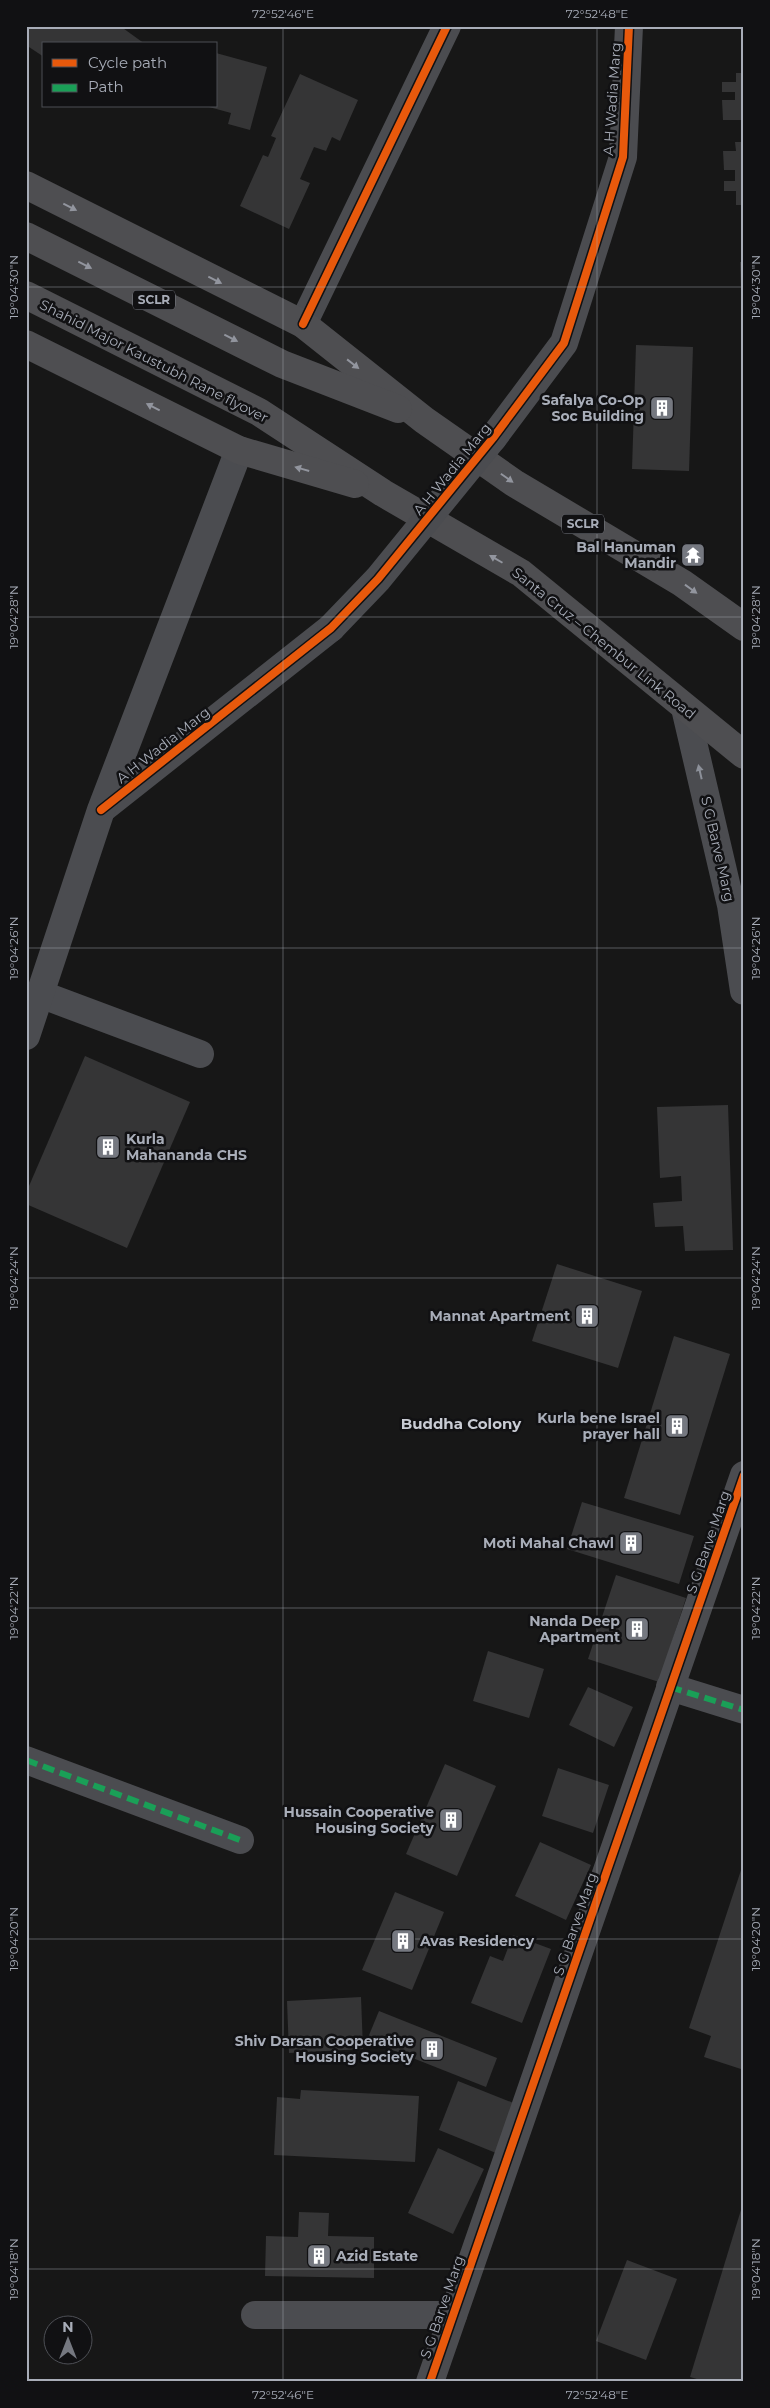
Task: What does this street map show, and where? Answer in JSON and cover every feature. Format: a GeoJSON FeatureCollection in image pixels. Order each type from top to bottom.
{"type":"FeatureCollection","features":[{"type":"Feature","properties":{"kind":"highway"},"geometry":{"type":"LineString","coordinates":[[26,185],[303,324],[424,420]]}},
{"type":"Feature","properties":{"kind":"highway","name":"SCLR"},"geometry":{"type":"LineString","coordinates":[[26,236],[282,364],[424,420],[514,482],[682,583],[744,627]]}},
{"type":"Feature","properties":{"kind":"highway","name":"Shahid Major Kaustubh Rane flyover"},"geometry":{"type":"LineString","coordinates":[[26,295],[259,412],[383,493]]}},
{"type":"Feature","properties":{"kind":"highway"},"geometry":{"type":"LineString","coordinates":[[26,344],[239,450],[383,493]]}},
{"type":"Feature","properties":{"kind":"highway","name":"Santa Cruz – Chembur Link Road"},"geometry":{"type":"LineString","coordinates":[[383,493],[521,573],[684,708],[744,755]]}},
{"type":"Feature","properties":{"kind":"street"},"geometry":{"type":"LineString","coordinates":[[303,324],[446,26]]}},
{"type":"Feature","properties":{"kind":"street","name":"A H Wadia Marg"},"geometry":{"type":"LineString","coordinates":[[101,810],[331,628],[378,580],[494,438],[564,343],[623,157],[629,26]]}},
{"type":"Feature","properties":{"kind":"street"},"geometry":{"type":"LineString","coordinates":[[26,1036],[101,810],[239,450]]}},
{"type":"Feature","properties":{"kind":"street","name":"S G Barve Marg"},"geometry":{"type":"LineString","coordinates":[[684,708],[731,905],[744,991]]}},
{"type":"Feature","properties":{"kind":"street"},"geometry":{"type":"LineString","coordinates":[[40,994],[200,1054]]}},
{"type":"Feature","properties":{"kind":"street","name":"S G Barve Marg"},"geometry":{"type":"LineString","coordinates":[[430,2382],[744,1475]]}},
{"type":"Feature","properties":{"kind":"street"},"geometry":{"type":"LineString","coordinates":[[670,1687],[744,1710]]}},
{"type":"Feature","properties":{"kind":"street"},"geometry":{"type":"LineString","coordinates":[[26,1760],[240,1840]]}},
{"type":"Feature","properties":{"kind":"street"},"geometry":{"type":"LineString","coordinates":[[255,2315],[453,2315]]}},
{"type":"Feature","properties":{"kind":"building"},"geometry":{"type":"Polygon","coordinates":[[[26,26],[120,26],[142,42],[42,42],[42,56],[26,45],[26,26]]]}},
{"type":"Feature","properties":{"kind":"building"},"geometry":{"type":"Polygon","coordinates":[[[218,54],[267,67],[250,130],[228,124],[231,113],[213,108],[218,108],[218,54]]]}},
{"type":"Feature","properties":{"kind":"building"},"geometry":{"type":"Polygon","coordinates":[[[736,73],[744,73],[744,205],[736,205],[736,191],[724,191],[724,181],[735,181],[735,170],[724,170],[723,151],[736,151],[735,142],[741,142],[741,120],[723,120],[722,100],[735,100],[735,92],[722,92],[722,82],[736,82],[736,73]]]}},
{"type":"Feature","properties":{"kind":"building"},"geometry":{"type":"Polygon","coordinates":[[[300,74],[358,100],[340,141],[332,137],[326,151],[314,147],[300,179],[310,183],[289,229],[240,206],[263,155],[268,157],[276,138],[271,136],[300,74]]]}},
{"type":"Feature","properties":{"kind":"building"},"geometry":{"type":"Polygon","coordinates":[[[740,262],[744,262],[744,289],[741,289],[740,262]]]}},
{"type":"Feature","properties":{"kind":"building"},"geometry":{"type":"Polygon","coordinates":[[[741,303],[744,303],[744,331],[742,331],[741,303]]]}},
{"type":"Feature","properties":{"kind":"building","name":"Safalya Co-Op Soc Building"},"geometry":{"type":"Polygon","coordinates":[[[636,345],[693,347],[689,471],[632,469],[636,345]]]}},
{"type":"Feature","properties":{"kind":"building","name":"Kurla Mahananda CHS"},"geometry":{"type":"Polygon","coordinates":[[[85,1056],[190,1102],[127,1248],[26,1204],[26,1193],[85,1056]]]}},
{"type":"Feature","properties":{"kind":"building"},"geometry":{"type":"Polygon","coordinates":[[[728,1105],[733,1250],[685,1251],[683,1226],[655,1227],[653,1203],[682,1201],[681,1176],[660,1178],[657,1107],[728,1105]]]}},
{"type":"Feature","properties":{"kind":"building","name":"Mannat Apartment"},"geometry":{"type":"Polygon","coordinates":[[[557,1264],[642,1291],[618,1368],[532,1341],[557,1264]]]}},
{"type":"Feature","properties":{"kind":"building","name":"Kurla bene Israel prayer hall"},"geometry":{"type":"Polygon","coordinates":[[[674,1336],[730,1354],[680,1515],[624,1498],[674,1336]]]}},
{"type":"Feature","properties":{"kind":"building","name":"Moti Mahal Chawl"},"geometry":{"type":"Polygon","coordinates":[[[582,1502],[694,1536],[679,1584],[567,1549],[582,1502]]]}},
{"type":"Feature","properties":{"kind":"building","name":"Nanda Deep Apartment"},"geometry":{"type":"Polygon","coordinates":[[[616,1575],[686,1598],[659,1682],[588,1659],[616,1575]]]}},
{"type":"Feature","properties":{"kind":"building"},"geometry":{"type":"Polygon","coordinates":[[[488,1651],[544,1669],[529,1718],[473,1701],[488,1651]]]}},
{"type":"Feature","properties":{"kind":"building"},"geometry":{"type":"Polygon","coordinates":[[[588,1687],[633,1707],[614,1747],[569,1725],[588,1687]]]}},
{"type":"Feature","properties":{"kind":"building","name":"Hussain Cooperative Housing Society"},"geometry":{"type":"Polygon","coordinates":[[[445,1764],[496,1786],[457,1876],[406,1854],[445,1764]]]}},
{"type":"Feature","properties":{"kind":"building"},"geometry":{"type":"Polygon","coordinates":[[[558,1768],[609,1785],[593,1833],[542,1816],[558,1768]]]}},
{"type":"Feature","properties":{"kind":"building"},"geometry":{"type":"Polygon","coordinates":[[[540,1842],[591,1865],[566,1920],[515,1896],[540,1842]]]}},
{"type":"Feature","properties":{"kind":"building"},"geometry":{"type":"Polygon","coordinates":[[[744,1861],[744,2070],[704,2057],[711,2036],[689,2028],[744,1861]]]}},
{"type":"Feature","properties":{"kind":"building","name":"Avas Residency"},"geometry":{"type":"Polygon","coordinates":[[[395,1892],[444,1912],[412,1990],[362,1970],[395,1892]]]}},
{"type":"Feature","properties":{"kind":"building"},"geometry":{"type":"Polygon","coordinates":[[[513,1935],[551,1949],[522,2023],[471,2003],[490,1956],[503,1961],[513,1935]]]}},
{"type":"Feature","properties":{"kind":"building"},"geometry":{"type":"Polygon","coordinates":[[[361,1997],[363,2049],[289,2053],[287,2001],[361,1997]]]}},
{"type":"Feature","properties":{"kind":"building","name":"Shiv Darsan Cooperative Housing Society"},"geometry":{"type":"Polygon","coordinates":[[[379,2011],[497,2058],[486,2087],[367,2040],[379,2011]]]}},
{"type":"Feature","properties":{"kind":"building"},"geometry":{"type":"Polygon","coordinates":[[[458,2081],[521,2106],[501,2155],[439,2130],[458,2081]]]}},
{"type":"Feature","properties":{"kind":"building"},"geometry":{"type":"Polygon","coordinates":[[[301,2090],[419,2096],[415,2162],[274,2155],[277,2097],[300,2099],[301,2090]]]}},
{"type":"Feature","properties":{"kind":"building"},"geometry":{"type":"Polygon","coordinates":[[[438,2148],[484,2169],[453,2234],[408,2213],[438,2148]]]}},
{"type":"Feature","properties":{"kind":"building"},"geometry":{"type":"Polygon","coordinates":[[[744,2200],[744,2382],[707,2382],[690,2377],[744,2200]]]}},
{"type":"Feature","properties":{"kind":"building","name":"Azid Estate"},"geometry":{"type":"Polygon","coordinates":[[[299,2212],[329,2213],[328,2236],[374,2237],[374,2278],[265,2276],[266,2236],[298,2237],[299,2212]]]}},
{"type":"Feature","properties":{"kind":"building"},"geometry":{"type":"Polygon","coordinates":[[[627,2260],[677,2279],[646,2360],[596,2341],[627,2260]]]}},
{"type":"Feature","properties":{"kind":"marked path"},"geometry":{"type":"LineString","coordinates":[[670,1687],[744,1710]]}},
{"type":"Feature","properties":{"kind":"marked path"},"geometry":{"type":"LineString","coordinates":[[26,1760],[240,1840]]}},
{"type":"Feature","properties":{"kind":"cycle path"},"geometry":{"type":"LineString","coordinates":[[303,324],[447,26]]}},
{"type":"Feature","properties":{"kind":"cycle path"},"geometry":{"type":"LineString","coordinates":[[101,810],[331,628],[378,579],[493,438],[564,343],[623,157],[629,26]]}},
{"type":"Feature","properties":{"kind":"cycle path"},"geometry":{"type":"LineString","coordinates":[[430,2382],[744,1475]]}},
{"type":"Feature","properties":{"kind":"place","name":"Safalya Co-Op Soc Building"},"geometry":{"type":"Point","coordinates":[662,408]}},
{"type":"Feature","properties":{"kind":"place","name":"Bal Hanuman Mandir"},"geometry":{"type":"Point","coordinates":[693,555]}},
{"type":"Feature","properties":{"kind":"place","name":"Kurla Mahananda CHS"},"geometry":{"type":"Point","coordinates":[108,1147]}},
{"type":"Feature","properties":{"kind":"place","name":"Mannat Apartment"},"geometry":{"type":"Point","coordinates":[587,1316]}},
{"type":"Feature","properties":{"kind":"place","name":"Kurla bene Israel prayer hall"},"geometry":{"type":"Point","coordinates":[677,1426]}},
{"type":"Feature","properties":{"kind":"place","name":"Moti Mahal Chawl"},"geometry":{"type":"Point","coordinates":[631,1543]}},
{"type":"Feature","properties":{"kind":"place","name":"Nanda Deep Apartment"},"geometry":{"type":"Point","coordinates":[637,1629]}},
{"type":"Feature","properties":{"kind":"place","name":"Hussain Cooperative Housing Society"},"geometry":{"type":"Point","coordinates":[451,1820]}},
{"type":"Feature","properties":{"kind":"place","name":"Avas Residency"},"geometry":{"type":"Point","coordinates":[403,1941]}},
{"type":"Feature","properties":{"kind":"place","name":"Shiv Darsan Cooperative Housing Society"},"geometry":{"type":"Point","coordinates":[432,2049]}},
{"type":"Feature","properties":{"kind":"place","name":"Azid Estate"},"geometry":{"type":"Point","coordinates":[319,2256]}},
{"type":"Feature","properties":{"kind":"district","name":"Buddha Colony"},"geometry":{"type":"Point","coordinates":[461,1424]}}]}
